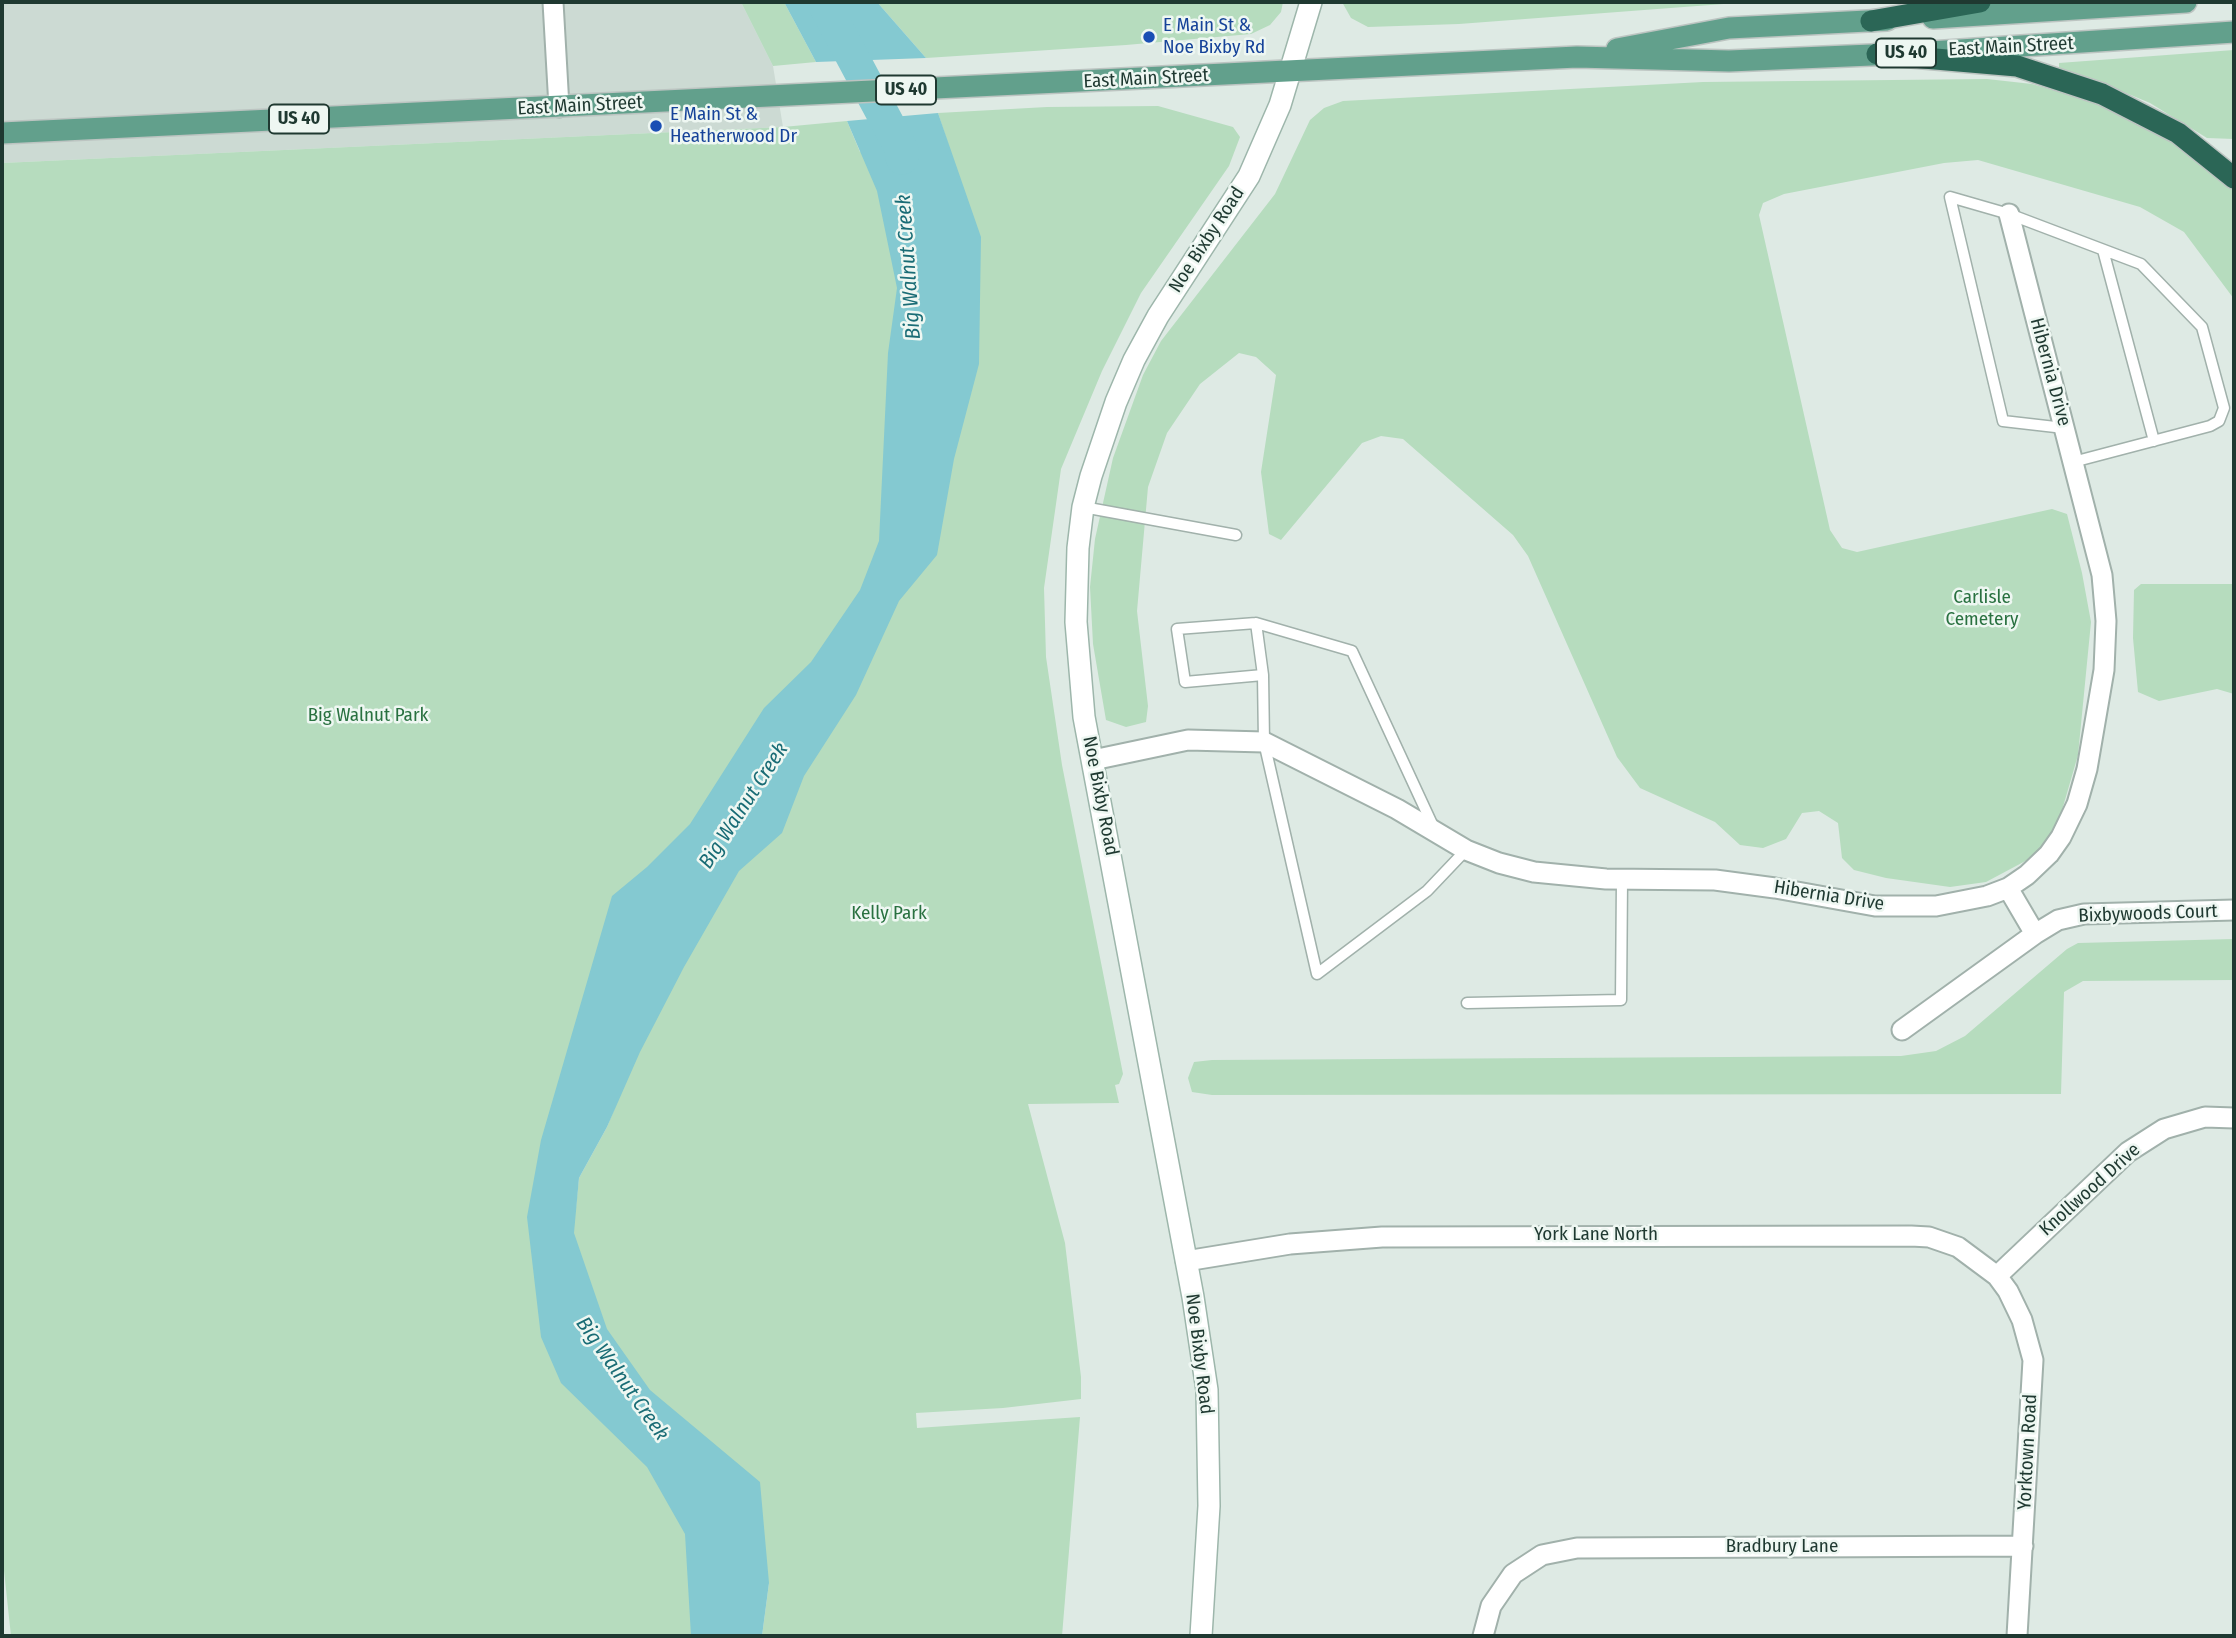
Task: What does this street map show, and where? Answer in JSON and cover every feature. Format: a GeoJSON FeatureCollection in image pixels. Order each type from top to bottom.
{"type":"FeatureCollection","features":[{"type":"Feature","properties":{"kind":"highway"},"geometry":{"type":"LineString","coordinates":[[1871,21],[1980,2]]}},
{"type":"Feature","properties":{"kind":"highway"},"geometry":{"type":"LineString","coordinates":[[1877,54],[2017,66],[2102,94],[2178,133],[2234,178]]}},
{"type":"Feature","properties":{"kind":"main road","name":"East Main Street"},"geometry":{"type":"LineString","coordinates":[[1577,57],[1729,28],[2186,2]]}},
{"type":"Feature","properties":{"kind":"main road","name":"East Main Street"},"geometry":{"type":"LineString","coordinates":[[2,133],[1289,73],[1577,57],[1729,61],[2039,46],[2234,32]]}},
{"type":"Feature","properties":{"kind":"street"},"geometry":{"type":"LineString","coordinates":[[553,2],[559,107]]}},
{"type":"Feature","properties":{"kind":"street","name":"Noe Bixby Road"},"geometry":{"type":"LineString","coordinates":[[1201,1636],[1209,1506],[1207,1390],[1200,1338],[1081,694],[1076,622],[1077,561],[1083,507],[1101,444],[1134,360],[1185,273],[1249,176],[1280,105],[1311,2]]}},
{"type":"Feature","properties":{"kind":"street","name":"Hibernia Drive"},"geometry":{"type":"LineString","coordinates":[[1093,760],[1188,740],[1264,742],[1397,809],[1466,850],[1499,863],[1534,872],[1622,880],[1715,880],[1886,906],[1936,906],[1966,901],[2008,888],[2049,854],[2061,837],[2077,804],[2087,769],[2104,670],[2106,621],[2102,575],[2009,214]]}},
{"type":"Feature","properties":{"kind":"street"},"geometry":{"type":"LineString","coordinates":[[2008,888],[2035,934]]}},
{"type":"Feature","properties":{"kind":"street","name":"Bixbywoods Court"},"geometry":{"type":"LineString","coordinates":[[1902,1030],[2058,920],[2084,914],[2234,910]]}},
{"type":"Feature","properties":{"kind":"street","name":"Knollwood Drive"},"geometry":{"type":"LineString","coordinates":[[1997,1276],[2128,1152],[2164,1129],[2205,1118],[2234,1118]]}},
{"type":"Feature","properties":{"kind":"street","name":"York Lane North"},"geometry":{"type":"LineString","coordinates":[[1186,1261],[1290,1244],[1382,1237],[1911,1236],[1929,1237],[1958,1247],[1997,1276]]}},
{"type":"Feature","properties":{"kind":"street","name":"Yorktown Road"},"geometry":{"type":"LineString","coordinates":[[1997,1276],[2022,1320],[2033,1360],[2017,1636]]}},
{"type":"Feature","properties":{"kind":"street","name":"Bradbury Lane"},"geometry":{"type":"LineString","coordinates":[[1483,1636],[1491,1606],[1513,1574],[1542,1555],[1577,1548],[2023,1546]]}},
{"type":"Feature","properties":{"kind":"lane"},"geometry":{"type":"LineString","coordinates":[[2065,428],[2003,421],[1950,197],[2009,214],[2141,264],[2202,327],[2224,408],[2219,421],[2210,426],[2073,462]]}},
{"type":"Feature","properties":{"kind":"lane"},"geometry":{"type":"LineString","coordinates":[[2103,250],[2154,441]]}},
{"type":"Feature","properties":{"kind":"lane"},"geometry":{"type":"LineString","coordinates":[[1083,507],[1236,535]]}},
{"type":"Feature","properties":{"kind":"lane"},"geometry":{"type":"LineString","coordinates":[[1256,623],[1263,675],[1264,742],[1317,974],[1427,891],[1466,850]]}},
{"type":"Feature","properties":{"kind":"lane"},"geometry":{"type":"LineString","coordinates":[[1263,675],[1185,682],[1177,629],[1256,623],[1352,651],[1436,833]]}},
{"type":"Feature","properties":{"kind":"lane"},"geometry":{"type":"LineString","coordinates":[[1467,1003],[1620,1000],[1622,880]]}},
{"type":"Feature","properties":{"kind":"shaded area"},"geometry":{"type":"Polygon","coordinates":[[[2,2],[741,2],[773,66],[783,127],[2,163],[2,2]]]}},
{"type":"Feature","properties":{"kind":"green space"},"geometry":{"type":"Polygon","coordinates":[[[741,2],[784,2],[816,62],[773,66],[741,2]]]}},
{"type":"Feature","properties":{"kind":"green space"},"geometry":{"type":"Polygon","coordinates":[[[877,2],[1283,2],[1281,12],[1270,25],[1251,34],[926,58],[877,2]]]}},
{"type":"Feature","properties":{"kind":"green space"},"geometry":{"type":"Polygon","coordinates":[[[1342,2],[1750,2],[1459,24],[1368,27],[1351,18],[1342,2]]]}},
{"type":"Feature","properties":{"kind":"green space"},"geometry":{"type":"Polygon","coordinates":[[[2234,50],[2234,139],[2207,138],[2150,103],[2059,69],[2059,63],[2234,50]]]}},
{"type":"Feature","properties":{"kind":"green space","name":"Carlisle Cemetery"},"geometry":{"type":"Polygon","coordinates":[[[1987,79],[2032,84],[2098,103],[2189,150],[2234,190],[2234,299],[2184,232],[2140,207],[1978,160],[1944,163],[1784,194],[1763,203],[1759,215],[1830,530],[1842,548],[1857,552],[2052,509],[2067,514],[2091,622],[2078,755],[2056,831],[2031,858],[1986,882],[1950,887],[1886,878],[1854,870],[1842,858],[1838,823],[1819,811],[1802,813],[1786,839],[1763,848],[1740,845],[1715,822],[1640,788],[1617,757],[1528,556],[1513,535],[1403,439],[1381,436],[1362,443],[1281,540],[1269,534],[1261,472],[1276,375],[1256,357],[1239,353],[1200,384],[1167,433],[1148,487],[1137,611],[1148,706],[1146,722],[1126,727],[1106,720],[1093,644],[1090,587],[1095,539],[1113,458],[1143,375],[1161,341],[1275,194],[1310,120],[1324,108],[1343,101],[1703,82],[1987,79]]]}},
{"type":"Feature","properties":{"kind":"green space","name":"Big Walnut Park"},"geometry":{"type":"Polygon","coordinates":[[[1158,106],[1233,127],[1240,137],[1229,166],[1141,293],[1102,371],[1061,469],[1044,588],[1046,657],[1062,765],[1123,1074],[1119,1084],[1115,1085],[1119,1103],[1028,1104],[1065,1243],[1081,1377],[1081,1399],[1003,1408],[916,1413],[917,1428],[1080,1417],[1062,1636],[762,1636],[769,1583],[719,1636],[11,1636],[2,1552],[2,163],[783,127],[847,121],[860,152],[949,147],[938,113],[1047,107],[1158,106]],[[616,1105],[565,1186],[576,1207],[579,1178],[616,1105]]]}},
{"type":"Feature","properties":{"kind":"green space"},"geometry":{"type":"Polygon","coordinates":[[[2141,584],[2234,584],[2234,694],[2217,689],[2159,701],[2138,692],[2133,638],[2134,590],[2141,584]]]}},
{"type":"Feature","properties":{"kind":"green space"},"geometry":{"type":"Polygon","coordinates":[[[2234,939],[2234,980],[2083,981],[2064,992],[2061,1094],[1212,1095],[1192,1092],[1188,1078],[1194,1062],[1212,1060],[1901,1056],[1936,1051],[1965,1036],[2067,949],[2078,943],[2234,939]]]}},
{"type":"Feature","properties":{"kind":"water"},"geometry":{"type":"Polygon","coordinates":[[[784,2],[877,2],[926,58],[816,62],[784,2]]]}},
{"type":"Feature","properties":{"kind":"water"},"geometry":{"type":"Polygon","coordinates":[[[938,113],[981,237],[979,364],[954,459],[937,555],[899,601],[856,695],[804,776],[782,833],[739,871],[684,967],[640,1052],[607,1127],[579,1178],[574,1233],[607,1329],[650,1390],[760,1482],[769,1583],[762,1636],[691,1636],[685,1534],[647,1467],[561,1383],[541,1337],[527,1217],[541,1140],[612,896],[647,867],[690,824],[764,708],[811,662],[860,590],[879,541],[888,353],[897,288],[877,191],[847,121],[938,113]]]}},
{"type":"Feature","properties":{"kind":"waterway","name":"Big Walnut Creek"},"geometry":{"type":"LineString","coordinates":[[823,2],[902,150],[902,158]]}},
{"type":"Feature","properties":{"kind":"place","name":"E Main St & Noe Bixby Rd"},"geometry":{"type":"Point","coordinates":[1149,37]}},
{"type":"Feature","properties":{"kind":"place","name":"E Main St & Heatherwood Dr"},"geometry":{"type":"Point","coordinates":[656,126]}},
{"type":"Feature","properties":{"kind":"park label","name":"Kelly Park"},"geometry":{"type":"Point","coordinates":[889,914]}}]}
